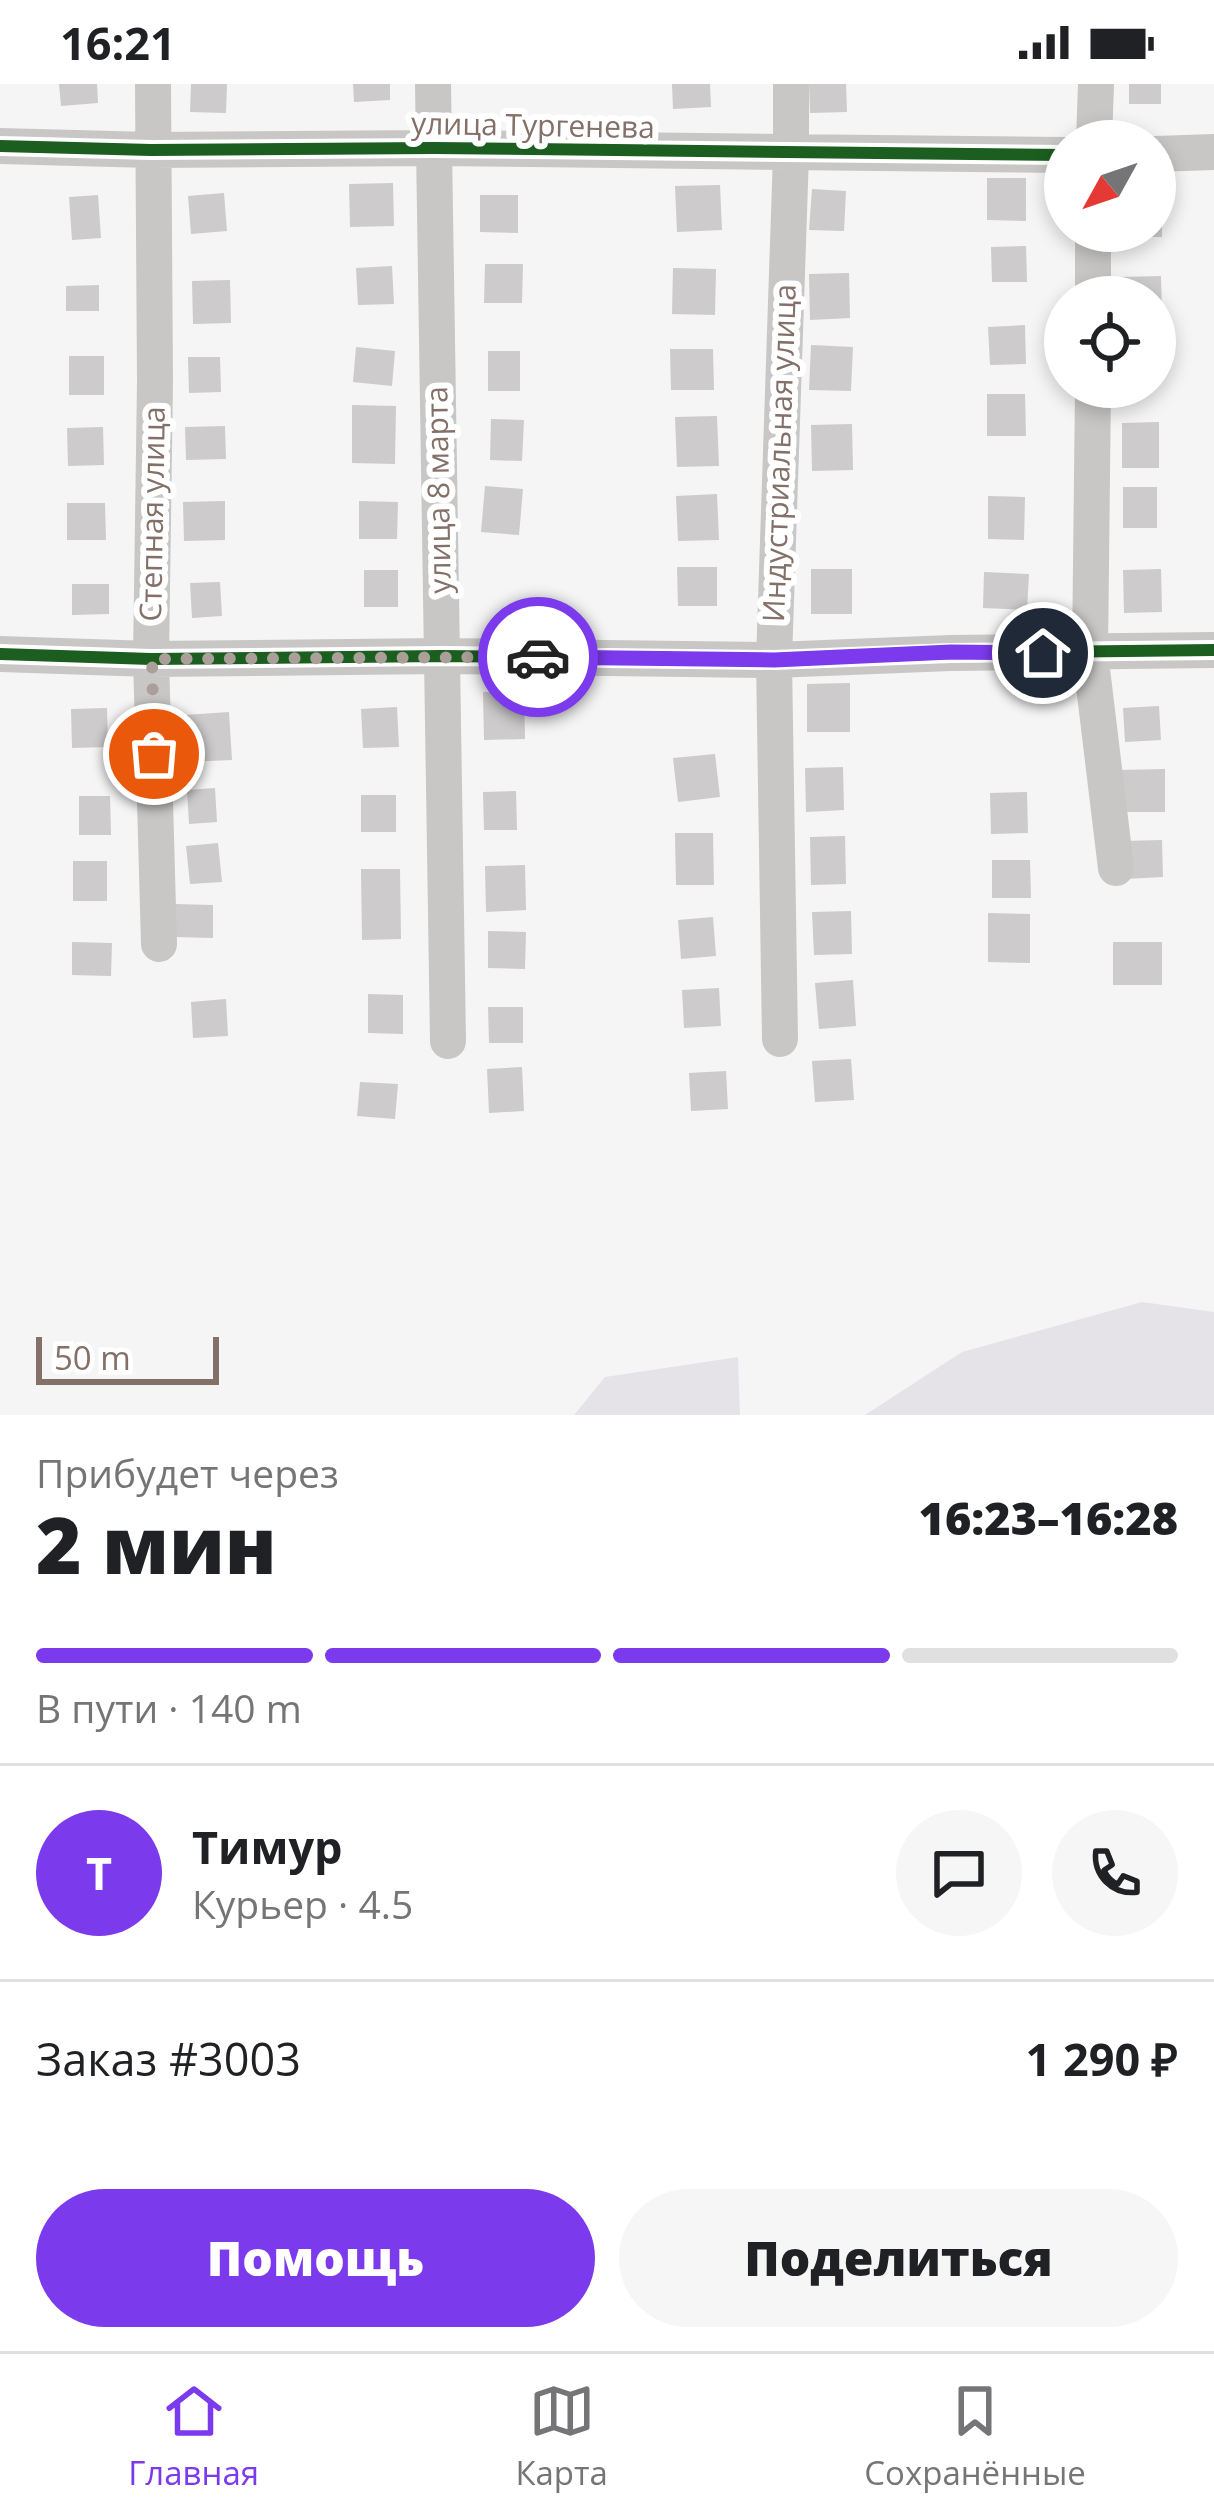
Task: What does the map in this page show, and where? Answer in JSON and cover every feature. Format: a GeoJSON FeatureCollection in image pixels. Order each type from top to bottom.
{"type":"FeatureCollection","features":[{"type":"Feature","properties":{"kind":"street","name":"Степная улица"},"geometry":{"type":"LineString","coordinates":[[153,84],[152,659],[159,944]]}},
{"type":"Feature","properties":{"kind":"street","name":"улица 8 марта"},"geometry":{"type":"LineString","coordinates":[[433,84],[448,1041]]}},
{"type":"Feature","properties":{"kind":"street","name":"Индустриальная улица"},"geometry":{"type":"LineString","coordinates":[[780,1039],[774,660],[791,84]]}},
{"type":"Feature","properties":{"kind":"street"},"geometry":{"type":"LineString","coordinates":[[1095,120],[1096,84]]}},
{"type":"Feature","properties":{"kind":"street","name":"улица Тургенева"},"geometry":{"type":"LineString","coordinates":[[0,146],[1044,155]]}},
{"type":"Feature","properties":{"kind":"street"},"geometry":{"type":"LineString","coordinates":[[1176,153],[1214,152]]}},
{"type":"Feature","properties":{"kind":"street"},"geometry":{"type":"LineString","coordinates":[[1093,408],[1090,653],[1116,868]]}},
{"type":"Feature","properties":{"kind":"street"},"geometry":{"type":"LineString","coordinates":[[0,654],[152,659],[774,660],[951,652],[1214,650]]}},
{"type":"Feature","properties":{"kind":"shaded area"},"geometry":{"type":"Polygon","coordinates":[[[1142,1302],[1214,1312],[1214,1415],[865,1415],[962,1352],[1142,1302]]]}},
{"type":"Feature","properties":{"kind":"shaded area"},"geometry":{"type":"Polygon","coordinates":[[[738,1357],[740,1415],[574,1415],[605,1377],[738,1357]]]}},
{"type":"Feature","properties":{"kind":"building"},"geometry":{"type":"Polygon","coordinates":[[[59,84],[97,84],[98,103],[61,106],[59,84]]]}},
{"type":"Feature","properties":{"kind":"building"},"geometry":{"type":"Polygon","coordinates":[[[191,84],[227,84],[226,113],[190,112],[191,84]]]}},
{"type":"Feature","properties":{"kind":"building"},"geometry":{"type":"Polygon","coordinates":[[[353,84],[390,84],[390,100],[354,102],[353,84]]]}},
{"type":"Feature","properties":{"kind":"building"},"geometry":{"type":"Polygon","coordinates":[[[672,84],[710,84],[711,107],[673,109],[672,84]]]}},
{"type":"Feature","properties":{"kind":"building"},"geometry":{"type":"Polygon","coordinates":[[[809,84],[846,84],[847,112],[810,113],[809,84]]]}},
{"type":"Feature","properties":{"kind":"building"},"geometry":{"type":"Polygon","coordinates":[[[1129,84],[1161,84],[1161,104],[1129,104],[1129,84]]]}},
{"type":"Feature","properties":{"kind":"building"},"geometry":{"type":"Polygon","coordinates":[[[987,178],[1026,178],[1026,221],[987,220],[987,178]]]}},
{"type":"Feature","properties":{"kind":"building"},"geometry":{"type":"Polygon","coordinates":[[[393,183],[394,226],[350,227],[349,184],[393,183]]]}},
{"type":"Feature","properties":{"kind":"building"},"geometry":{"type":"Polygon","coordinates":[[[720,185],[722,230],[677,232],[675,186],[720,185]]]}},
{"type":"Feature","properties":{"kind":"building"},"geometry":{"type":"Polygon","coordinates":[[[812,189],[846,191],[844,231],[809,230],[812,189]]]}},
{"type":"Feature","properties":{"kind":"building"},"geometry":{"type":"Polygon","coordinates":[[[224,193],[227,231],[191,234],[188,196],[224,193]]]}},
{"type":"Feature","properties":{"kind":"building"},"geometry":{"type":"Polygon","coordinates":[[[98,195],[101,238],[72,240],[69,197],[98,195]]]}},
{"type":"Feature","properties":{"kind":"building"},"geometry":{"type":"Polygon","coordinates":[[[480,195],[518,195],[518,233],[480,232],[480,195]]]}},
{"type":"Feature","properties":{"kind":"building"},"geometry":{"type":"Polygon","coordinates":[[[1026,246],[1027,282],[992,282],[991,247],[1026,246]]]}},
{"type":"Feature","properties":{"kind":"building"},"geometry":{"type":"Polygon","coordinates":[[[485,264],[523,264],[522,303],[484,303],[485,264]]]}},
{"type":"Feature","properties":{"kind":"building"},"geometry":{"type":"Polygon","coordinates":[[[392,266],[394,304],[358,305],[356,268],[392,266]]]}},
{"type":"Feature","properties":{"kind":"building"},"geometry":{"type":"Polygon","coordinates":[[[673,268],[716,269],[715,315],[672,314],[673,268]]]}},
{"type":"Feature","properties":{"kind":"building"},"geometry":{"type":"Polygon","coordinates":[[[849,273],[850,318],[810,320],[809,274],[849,273]]]}},
{"type":"Feature","properties":{"kind":"building"},"geometry":{"type":"Polygon","coordinates":[[[230,280],[231,323],[193,324],[192,281],[230,280]]]}},
{"type":"Feature","properties":{"kind":"building"},"geometry":{"type":"Polygon","coordinates":[[[99,285],[99,311],[66,311],[66,286],[99,285]]]}},
{"type":"Feature","properties":{"kind":"building"},"geometry":{"type":"Polygon","coordinates":[[[1025,325],[1026,364],[990,365],[988,327],[1025,325]]]}},
{"type":"Feature","properties":{"kind":"building"},"geometry":{"type":"Polygon","coordinates":[[[811,345],[853,347],[851,391],[809,390],[811,345]]]}},
{"type":"Feature","properties":{"kind":"building"},"geometry":{"type":"Polygon","coordinates":[[[356,347],[395,351],[392,386],[353,382],[356,347]]]}},
{"type":"Feature","properties":{"kind":"building"},"geometry":{"type":"Polygon","coordinates":[[[670,349],[713,349],[714,390],[671,390],[670,349]]]}},
{"type":"Feature","properties":{"kind":"building"},"geometry":{"type":"Polygon","coordinates":[[[488,351],[520,351],[520,391],[488,391],[488,351]]]}},
{"type":"Feature","properties":{"kind":"building"},"geometry":{"type":"Polygon","coordinates":[[[69,356],[104,356],[104,395],[69,395],[69,356]]]}},
{"type":"Feature","properties":{"kind":"building"},"geometry":{"type":"Polygon","coordinates":[[[188,357],[220,357],[221,392],[189,393],[188,357]]]}},
{"type":"Feature","properties":{"kind":"building"},"geometry":{"type":"Polygon","coordinates":[[[987,394],[1025,394],[1026,436],[987,436],[987,394]]]}},
{"type":"Feature","properties":{"kind":"building"},"geometry":{"type":"Polygon","coordinates":[[[352,405],[396,406],[395,464],[352,463],[352,405]]]}},
{"type":"Feature","properties":{"kind":"building"},"geometry":{"type":"Polygon","coordinates":[[[717,416],[719,466],[677,467],[675,417],[717,416]]]}},
{"type":"Feature","properties":{"kind":"building"},"geometry":{"type":"Polygon","coordinates":[[[491,419],[524,420],[522,461],[490,460],[491,419]]]}},
{"type":"Feature","properties":{"kind":"building"},"geometry":{"type":"Polygon","coordinates":[[[1159,422],[1159,468],[1122,468],[1122,423],[1159,422]]]}},
{"type":"Feature","properties":{"kind":"building"},"geometry":{"type":"Polygon","coordinates":[[[852,424],[853,470],[812,471],[811,425],[852,424]]]}},
{"type":"Feature","properties":{"kind":"building"},"geometry":{"type":"Polygon","coordinates":[[[225,426],[226,459],[186,460],[185,427],[225,426]]]}},
{"type":"Feature","properties":{"kind":"building"},"geometry":{"type":"Polygon","coordinates":[[[103,427],[104,465],[68,466],[67,428],[103,427]]]}},
{"type":"Feature","properties":{"kind":"building"},"geometry":{"type":"Polygon","coordinates":[[[485,486],[523,489],[519,535],[481,532],[485,486]]]}},
{"type":"Feature","properties":{"kind":"building"},"geometry":{"type":"Polygon","coordinates":[[[1123,487],[1157,487],[1157,528],[1123,528],[1123,487]]]}},
{"type":"Feature","properties":{"kind":"building"},"geometry":{"type":"Polygon","coordinates":[[[717,494],[719,540],[678,541],[676,496],[717,494]]]}},
{"type":"Feature","properties":{"kind":"building"},"geometry":{"type":"Polygon","coordinates":[[[988,496],[1025,497],[1024,540],[988,539],[988,496]]]}},
{"type":"Feature","properties":{"kind":"building"},"geometry":{"type":"Polygon","coordinates":[[[225,501],[225,540],[184,541],[183,502],[225,501]]]}},
{"type":"Feature","properties":{"kind":"building"},"geometry":{"type":"Polygon","coordinates":[[[359,501],[398,502],[397,539],[359,539],[359,501]]]}},
{"type":"Feature","properties":{"kind":"building"},"geometry":{"type":"Polygon","coordinates":[[[67,503],[105,503],[106,540],[67,540],[67,503]]]}},
{"type":"Feature","properties":{"kind":"building"},"geometry":{"type":"Polygon","coordinates":[[[677,567],[717,567],[717,606],[678,606],[677,567]]]}},
{"type":"Feature","properties":{"kind":"building"},"geometry":{"type":"Polygon","coordinates":[[[811,569],[852,569],[852,614],[811,614],[811,569]]]}},
{"type":"Feature","properties":{"kind":"building"},"geometry":{"type":"Polygon","coordinates":[[[1161,569],[1162,612],[1124,613],[1123,570],[1161,569]]]}},
{"type":"Feature","properties":{"kind":"building"},"geometry":{"type":"Polygon","coordinates":[[[364,570],[398,570],[398,607],[364,607],[364,570]]]}},
{"type":"Feature","properties":{"kind":"building"},"geometry":{"type":"Polygon","coordinates":[[[984,572],[1029,574],[1027,610],[983,608],[984,572]]]}},
{"type":"Feature","properties":{"kind":"building"},"geometry":{"type":"Polygon","coordinates":[[[220,582],[222,616],[192,618],[190,583],[220,582]]]}},
{"type":"Feature","properties":{"kind":"building"},"geometry":{"type":"Polygon","coordinates":[[[72,584],[109,584],[109,614],[72,615],[72,584]]]}},
{"type":"Feature","properties":{"kind":"building"},"geometry":{"type":"Polygon","coordinates":[[[850,683],[850,732],[807,732],[807,684],[850,683]]]}},
{"type":"Feature","properties":{"kind":"building"},"geometry":{"type":"Polygon","coordinates":[[[524,691],[525,739],[484,740],[483,692],[524,691]]]}},
{"type":"Feature","properties":{"kind":"building"},"geometry":{"type":"Polygon","coordinates":[[[1159,706],[1161,740],[1125,742],[1123,708],[1159,706]]]}},
{"type":"Feature","properties":{"kind":"building"},"geometry":{"type":"Polygon","coordinates":[[[397,707],[399,747],[363,748],[361,709],[397,707]]]}},
{"type":"Feature","properties":{"kind":"building"},"geometry":{"type":"Polygon","coordinates":[[[107,708],[108,747],[72,748],[71,709],[107,708]]]}},
{"type":"Feature","properties":{"kind":"building"},"geometry":{"type":"Polygon","coordinates":[[[229,712],[232,760],[187,762],[185,715],[229,712]]]}},
{"type":"Feature","properties":{"kind":"building"},"geometry":{"type":"Polygon","coordinates":[[[715,754],[720,797],[678,802],[673,758],[715,754]]]}},
{"type":"Feature","properties":{"kind":"building"},"geometry":{"type":"Polygon","coordinates":[[[843,767],[844,810],[806,812],[805,768],[843,767]]]}},
{"type":"Feature","properties":{"kind":"building"},"geometry":{"type":"Polygon","coordinates":[[[1165,769],[1165,812],[1119,812],[1118,770],[1165,769]]]}},
{"type":"Feature","properties":{"kind":"building"},"geometry":{"type":"Polygon","coordinates":[[[215,788],[217,822],[189,824],[187,790],[215,788]]]}},
{"type":"Feature","properties":{"kind":"building"},"geometry":{"type":"Polygon","coordinates":[[[516,791],[517,830],[484,830],[483,792],[516,791]]]}},
{"type":"Feature","properties":{"kind":"building"},"geometry":{"type":"Polygon","coordinates":[[[1027,792],[1028,833],[991,834],[990,793],[1027,792]]]}},
{"type":"Feature","properties":{"kind":"building"},"geometry":{"type":"Polygon","coordinates":[[[361,795],[396,795],[396,832],[361,832],[361,795]]]}},
{"type":"Feature","properties":{"kind":"building"},"geometry":{"type":"Polygon","coordinates":[[[79,796],[110,796],[111,835],[79,835],[79,796]]]}},
{"type":"Feature","properties":{"kind":"building"},"geometry":{"type":"Polygon","coordinates":[[[675,833],[713,833],[714,885],[676,885],[675,833]]]}},
{"type":"Feature","properties":{"kind":"building"},"geometry":{"type":"Polygon","coordinates":[[[845,836],[846,884],[811,885],[810,837],[845,836]]]}},
{"type":"Feature","properties":{"kind":"building"},"geometry":{"type":"Polygon","coordinates":[[[1162,840],[1163,877],[1125,879],[1123,841],[1162,840]]]}},
{"type":"Feature","properties":{"kind":"building"},"geometry":{"type":"Polygon","coordinates":[[[218,843],[222,882],[190,884],[186,846],[218,843]]]}},
{"type":"Feature","properties":{"kind":"building"},"geometry":{"type":"Polygon","coordinates":[[[992,860],[1030,860],[1031,898],[992,898],[992,860]]]}},
{"type":"Feature","properties":{"kind":"building"},"geometry":{"type":"Polygon","coordinates":[[[73,861],[107,861],[107,901],[73,901],[73,861]]]}},
{"type":"Feature","properties":{"kind":"building"},"geometry":{"type":"Polygon","coordinates":[[[525,865],[526,910],[486,912],[485,866],[525,865]]]}},
{"type":"Feature","properties":{"kind":"building"},"geometry":{"type":"Polygon","coordinates":[[[361,869],[400,869],[401,939],[362,940],[361,869]]]}},
{"type":"Feature","properties":{"kind":"building"},"geometry":{"type":"Polygon","coordinates":[[[175,904],[213,905],[213,938],[174,937],[175,904]]]}},
{"type":"Feature","properties":{"kind":"building"},"geometry":{"type":"Polygon","coordinates":[[[851,911],[852,954],[814,955],[812,912],[851,911]]]}},
{"type":"Feature","properties":{"kind":"building"},"geometry":{"type":"Polygon","coordinates":[[[988,913],[1030,914],[1030,963],[988,962],[988,913]]]}},
{"type":"Feature","properties":{"kind":"building"},"geometry":{"type":"Polygon","coordinates":[[[713,917],[716,956],[681,959],[678,920],[713,917]]]}},
{"type":"Feature","properties":{"kind":"building"},"geometry":{"type":"Polygon","coordinates":[[[488,931],[526,932],[525,969],[488,968],[488,931]]]}},
{"type":"Feature","properties":{"kind":"building"},"geometry":{"type":"Polygon","coordinates":[[[72,942],[112,943],[111,976],[72,975],[72,942]]]}},
{"type":"Feature","properties":{"kind":"building"},"geometry":{"type":"Polygon","coordinates":[[[1113,942],[1162,942],[1162,985],[1113,985],[1113,942]]]}},
{"type":"Feature","properties":{"kind":"building"},"geometry":{"type":"Polygon","coordinates":[[[853,980],[856,1026],[819,1029],[815,983],[853,980]]]}},
{"type":"Feature","properties":{"kind":"building"},"geometry":{"type":"Polygon","coordinates":[[[719,988],[721,1026],[684,1028],[682,990],[719,988]]]}},
{"type":"Feature","properties":{"kind":"building"},"geometry":{"type":"Polygon","coordinates":[[[368,994],[403,995],[403,1034],[368,1033],[368,994]]]}},
{"type":"Feature","properties":{"kind":"building"},"geometry":{"type":"Polygon","coordinates":[[[226,999],[228,1036],[193,1038],[191,1002],[226,999]]]}},
{"type":"Feature","properties":{"kind":"building"},"geometry":{"type":"Polygon","coordinates":[[[488,1007],[523,1007],[523,1043],[489,1043],[488,1007]]]}},
{"type":"Feature","properties":{"kind":"building"},"geometry":{"type":"Polygon","coordinates":[[[851,1059],[854,1100],[815,1102],[812,1061],[851,1059]]]}},
{"type":"Feature","properties":{"kind":"building"},"geometry":{"type":"Polygon","coordinates":[[[522,1067],[524,1111],[489,1113],[487,1069],[522,1067]]]}},
{"type":"Feature","properties":{"kind":"building"},"geometry":{"type":"Polygon","coordinates":[[[726,1071],[728,1109],[691,1111],[689,1073],[726,1071]]]}},
{"type":"Feature","properties":{"kind":"building"},"geometry":{"type":"Polygon","coordinates":[[[360,1082],[398,1084],[395,1119],[357,1116],[360,1082]]]}},
{"type":"Feature","properties":{"kind":"cycle path"},"geometry":{"type":"LineString","coordinates":[[0,146],[1044,155]]}},
{"type":"Feature","properties":{"kind":"cycle path"},"geometry":{"type":"LineString","coordinates":[[0,654],[151,659],[774,660],[1214,650]]}},
{"type":"Feature","properties":{"kind":"way so far"},"geometry":{"type":"LineString","coordinates":[[154,754],[152,659],[538,657]]}},
{"type":"Feature","properties":{"kind":"route"},"geometry":{"type":"LineString","coordinates":[[538,657],[774,660],[1043,653]]}}]}
